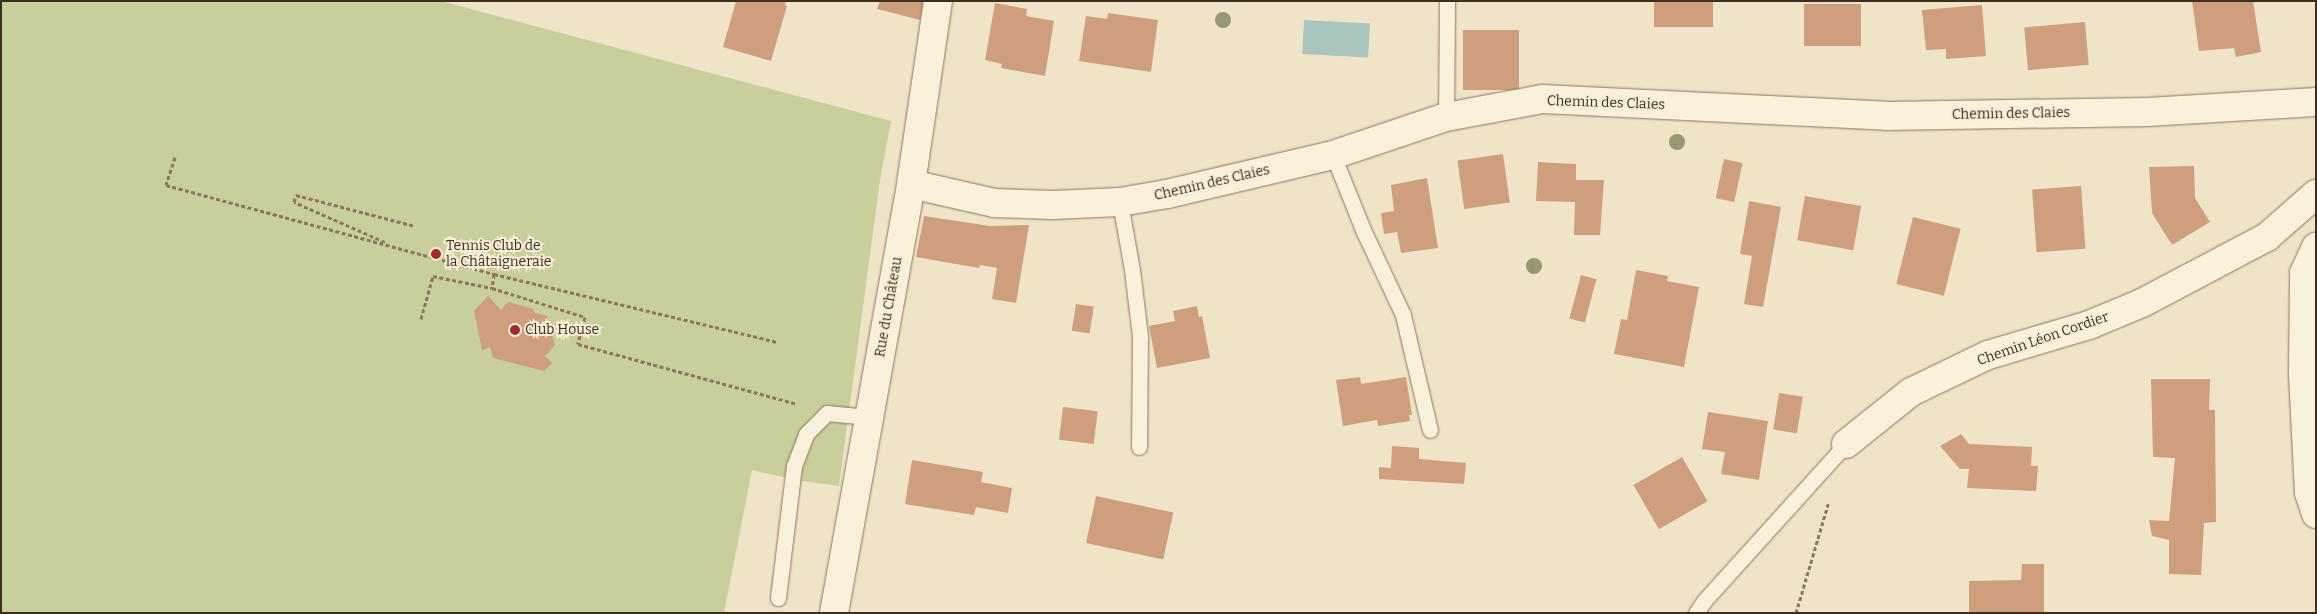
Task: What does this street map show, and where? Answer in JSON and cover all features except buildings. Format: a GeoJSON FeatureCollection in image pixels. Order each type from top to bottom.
{"type":"FeatureCollection","features":[{"type":"Feature","properties":{"kind":"street","name":"Rue du Château"},"geometry":{"type":"LineString","coordinates":[[834,613],[911,184],[938,1]]}},
{"type":"Feature","properties":{"kind":"street","name":"Chemin des Claies"},"geometry":{"type":"LineString","coordinates":[[911,184],[994,203],[1053,205],[1120,202],[1167,194],[1333,155],[1446,116],[1542,100],[1887,116],[2148,112],[2316,102]]}},
{"type":"Feature","properties":{"kind":"street","name":"Chemin Léon Cordier"},"geometry":{"type":"LineString","coordinates":[[1846,444],[1910,392],[1988,355],[2089,325],[2142,303],[2267,237],[2316,194]]}},
{"type":"Feature","properties":{"kind":"street"},"geometry":{"type":"LineString","coordinates":[[2316,247],[2304,273],[2303,373],[2309,493],[2316,514]]}},
{"type":"Feature","properties":{"kind":"lane"},"geometry":{"type":"LineString","coordinates":[[1446,116],[1447,1]]}},
{"type":"Feature","properties":{"kind":"lane"},"geometry":{"type":"LineString","coordinates":[[1333,155],[1364,232],[1403,314],[1430,430]]}},
{"type":"Feature","properties":{"kind":"lane"},"geometry":{"type":"LineString","coordinates":[[1120,202],[1132,270],[1140,336],[1139,447]]}},
{"type":"Feature","properties":{"kind":"lane"},"geometry":{"type":"LineString","coordinates":[[778,598],[794,466],[806,434],[827,412],[869,417]]}},
{"type":"Feature","properties":{"kind":"lane"},"geometry":{"type":"LineString","coordinates":[[1696,613],[1704,601],[1846,444]]}},
{"type":"Feature","properties":{"kind":"path"},"geometry":{"type":"LineString","coordinates":[[175,157],[166,184],[494,274],[777,342]]}},
{"type":"Feature","properties":{"kind":"path"},"geometry":{"type":"LineString","coordinates":[[394,247],[294,202],[296,194],[415,226]]}},
{"type":"Feature","properties":{"kind":"path"},"geometry":{"type":"LineString","coordinates":[[492,288],[494,274]]}},
{"type":"Feature","properties":{"kind":"path"},"geometry":{"type":"LineString","coordinates":[[421,319],[433,276],[492,288],[585,317],[578,344],[827,412]]}},
{"type":"Feature","properties":{"kind":"path"},"geometry":{"type":"LineString","coordinates":[[1796,613],[1830,500]]}},
{"type":"Feature","properties":{"kind":"green space","name":"Tennis Club de la Châtaigneraie"},"geometry":{"type":"Polygon","coordinates":[[[1,1],[441,1],[891,121],[880,180],[839,486],[796,480],[752,470],[724,613],[1,613],[1,1]]]}},
{"type":"Feature","properties":{"kind":"water"},"geometry":{"type":"Polygon","coordinates":[[[1304,20],[1370,23],[1368,57],[1302,54],[1304,20]]]}},
{"type":"Feature","properties":{"kind":"place","name":"Tennis Club de la Châtaigneraie"},"geometry":{"type":"Point","coordinates":[436,254]}},
{"type":"Feature","properties":{"kind":"place","name":"Club House"},"geometry":{"type":"Point","coordinates":[515,330]}}]}
